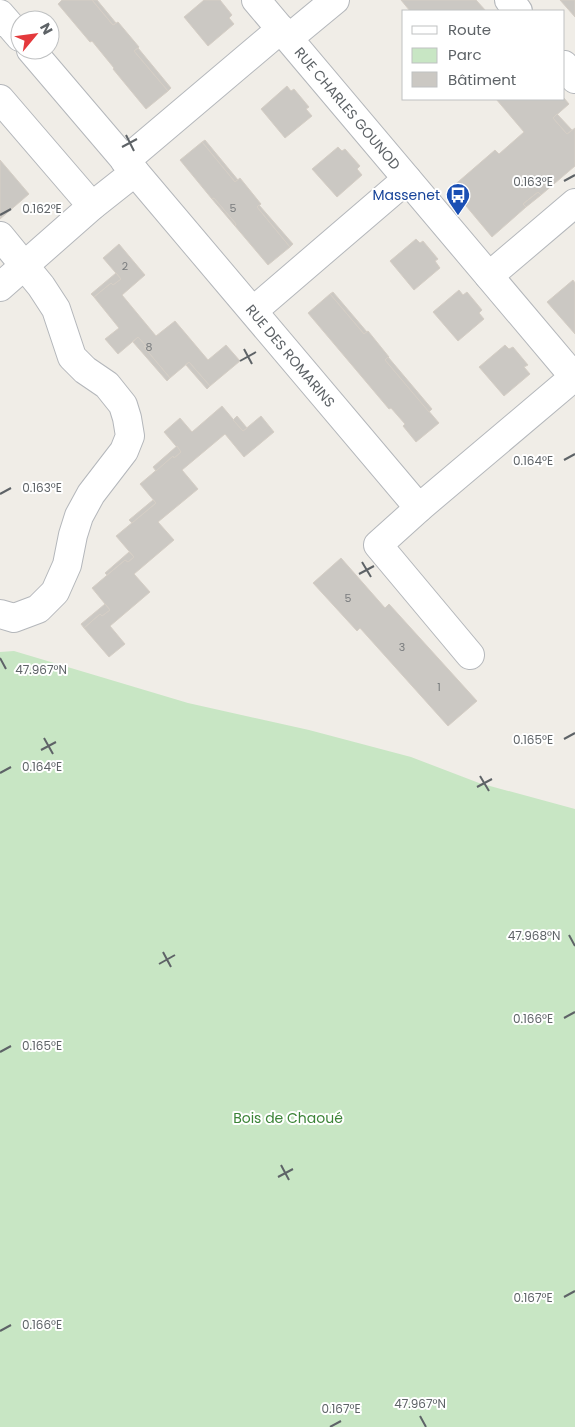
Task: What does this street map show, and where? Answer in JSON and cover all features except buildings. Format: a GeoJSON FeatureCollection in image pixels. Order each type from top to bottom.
{"type":"FeatureCollection","features":[{"type":"Feature","properties":{"kind":"street","name":"RUE CHARLES GOUNOD"},"geometry":{"type":"LineString","coordinates":[[256,0],[574,377]]}},
{"type":"Feature","properties":{"kind":"street"},"geometry":{"type":"LineString","coordinates":[[0,287],[92,206],[130,166],[285,34],[334,0]]}},
{"type":"Feature","properties":{"kind":"street"},"geometry":{"type":"LineString","coordinates":[[509,0],[517,10]]}},
{"type":"Feature","properties":{"kind":"street"},"geometry":{"type":"LineString","coordinates":[[0,14],[10,26]]}},
{"type":"Feature","properties":{"kind":"street","name":"RUE DES ROMARINS"},"geometry":{"type":"LineString","coordinates":[[40,60],[419,508]]}},
{"type":"Feature","properties":{"kind":"street"},"geometry":{"type":"LineString","coordinates":[[565,67],[575,79]]}},
{"type":"Feature","properties":{"kind":"street"},"geometry":{"type":"LineString","coordinates":[[0,99],[92,206]]}},
{"type":"Feature","properties":{"kind":"street"},"geometry":{"type":"LineString","coordinates":[[253,311],[407,179]]}},
{"type":"Feature","properties":{"kind":"street"},"geometry":{"type":"LineString","coordinates":[[489,276],[575,203]]}},
{"type":"Feature","properties":{"kind":"street"},"geometry":{"type":"LineString","coordinates":[[0,236],[41,286],[56,310],[72,357],[85,370],[107,385],[123,405],[128,418],[130,436],[124,451],[91,494],[79,516],[67,565],[55,592],[38,610],[14,618],[0,614]]}},
{"type":"Feature","properties":{"kind":"street"},"geometry":{"type":"LineString","coordinates":[[470,655],[378,545],[574,377]]}},
{"type":"Feature","properties":{"kind":"green space","name":"Bois de Chaoué"},"geometry":{"type":"Polygon","coordinates":[[[14,651],[188,703],[309,730],[411,757],[479,783],[575,809],[575,1427],[0,1427],[0,652],[14,651]]]}},
{"type":"Feature","properties":{"kind":"place","name":"Massenet"},"geometry":{"type":"Point","coordinates":[458,216]}}]}
